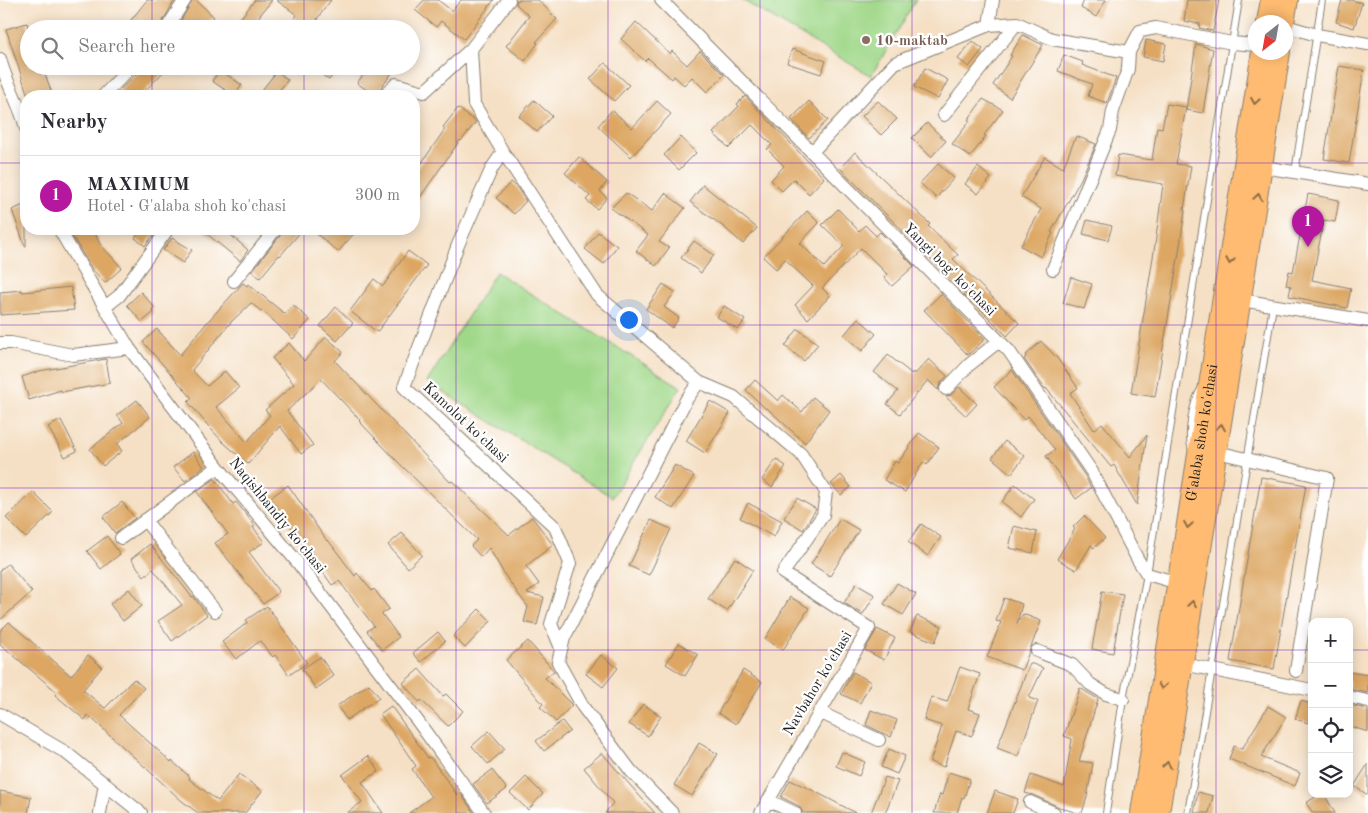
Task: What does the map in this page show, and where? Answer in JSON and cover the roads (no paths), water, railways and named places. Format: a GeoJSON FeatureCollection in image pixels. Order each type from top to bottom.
{"type":"FeatureCollection","features":[{"type":"Feature","properties":{"kind":"main road","name":"G'alaba shoh ko'chasi"},"geometry":{"type":"LineString","coordinates":[[1141,813],[1261,60]]}},
{"type":"Feature","properties":{"kind":"main road","name":"G'alaba shoh ko'chasi"},"geometry":{"type":"LineString","coordinates":[[1159,813],[1279,60]]}},
{"type":"Feature","properties":{"kind":"street"},"geometry":{"type":"LineString","coordinates":[[172,20],[185,0]]}},
{"type":"Feature","properties":{"kind":"street"},"geometry":{"type":"LineString","coordinates":[[420,91],[424,92],[471,49],[509,0]]}},
{"type":"Feature","properties":{"kind":"street","name":"Yangi bog' ko'chasi"},"geometry":{"type":"LineString","coordinates":[[661,0],[1009,351],[1092,472],[1147,574]]}},
{"type":"Feature","properties":{"kind":"street"},"geometry":{"type":"LineString","coordinates":[[989,25],[993,0]]}},
{"type":"Feature","properties":{"kind":"street"},"geometry":{"type":"LineString","coordinates":[[1284,9],[1317,35],[1368,44]]}},
{"type":"Feature","properties":{"kind":"street"},"geometry":{"type":"LineString","coordinates":[[812,152],[895,63],[989,25],[1017,23],[1052,39],[1129,52]]}},
{"type":"Feature","properties":{"kind":"street"},"geometry":{"type":"LineString","coordinates":[[944,115],[1017,23]]}},
{"type":"Feature","properties":{"kind":"street"},"geometry":{"type":"LineString","coordinates":[[1053,269],[1110,130],[1113,112],[1128,69],[1129,52],[1140,31],[1156,28],[1248,44]]}},
{"type":"Feature","properties":{"kind":"street"},"geometry":{"type":"LineString","coordinates":[[471,49],[474,104],[503,152],[597,295],[699,382],[681,408],[568,629],[558,662],[583,706],[631,771],[672,813]]}},
{"type":"Feature","properties":{"kind":"street"},"geometry":{"type":"LineString","coordinates":[[0,59],[4,77],[20,106]]}},
{"type":"Feature","properties":{"kind":"street"},"geometry":{"type":"LineString","coordinates":[[109,90],[123,75]]}},
{"type":"Feature","properties":{"kind":"street"},"geometry":{"type":"LineString","coordinates":[[390,90],[396,84],[417,90]]}},
{"type":"Feature","properties":{"kind":"street","name":"Kamolot ko'chasi"},"geometry":{"type":"LineString","coordinates":[[503,152],[492,168],[458,245],[404,387],[555,527],[570,563],[551,624],[561,648]]}},
{"type":"Feature","properties":{"kind":"street"},"geometry":{"type":"LineString","coordinates":[[1263,167],[1368,184]]}},
{"type":"Feature","properties":{"kind":"street","name":"Naqishbandiy ko'chasi"},"geometry":{"type":"LineString","coordinates":[[63,235],[129,348],[218,467],[298,563],[419,723],[484,813]]}},
{"type":"Feature","properties":{"kind":"street"},"geometry":{"type":"LineString","coordinates":[[105,307],[119,296],[164,235]]}},
{"type":"Feature","properties":{"kind":"street"},"geometry":{"type":"LineString","coordinates":[[234,281],[271,235]]}},
{"type":"Feature","properties":{"kind":"street"},"geometry":{"type":"LineString","coordinates":[[1241,300],[1368,321]]}},
{"type":"Feature","properties":{"kind":"street"},"geometry":{"type":"LineString","coordinates":[[946,389],[970,365],[999,341]]}},
{"type":"Feature","properties":{"kind":"street"},"geometry":{"type":"LineString","coordinates":[[0,344],[11,343],[73,355],[129,348]]}},
{"type":"Feature","properties":{"kind":"street","name":"Navbahor ko'chasi"},"geometry":{"type":"LineString","coordinates":[[699,382],[734,396],[801,454],[826,492],[823,515],[783,573],[868,628],[762,813]]}},
{"type":"Feature","properties":{"kind":"street"},"geometry":{"type":"LineString","coordinates":[[1217,452],[1327,478],[1296,671]]}},
{"type":"Feature","properties":{"kind":"street"},"geometry":{"type":"LineString","coordinates":[[122,538],[218,467]]}},
{"type":"Feature","properties":{"kind":"street"},"geometry":{"type":"LineString","coordinates":[[145,520],[215,611]]}},
{"type":"Feature","properties":{"kind":"street"},"geometry":{"type":"LineString","coordinates":[[1147,574],[1178,583]]}},
{"type":"Feature","properties":{"kind":"street"},"geometry":{"type":"LineString","coordinates":[[1037,651],[1072,665],[1090,684],[1106,694],[1123,699]]}},
{"type":"Feature","properties":{"kind":"street"},"geometry":{"type":"LineString","coordinates":[[1183,664],[1308,689]]}},
{"type":"Feature","properties":{"kind":"street"},"geometry":{"type":"LineString","coordinates":[[1353,698],[1368,701]]}},
{"type":"Feature","properties":{"kind":"street"},"geometry":{"type":"LineString","coordinates":[[819,712],[879,740]]}},
{"type":"Feature","properties":{"kind":"street"},"geometry":{"type":"LineString","coordinates":[[0,714],[65,752],[141,813]]}},
{"type":"Feature","properties":{"kind":"street"},"geometry":{"type":"LineString","coordinates":[[100,813],[105,783]]}},
{"type":"Feature","properties":{"kind":"street"},"geometry":{"type":"LineString","coordinates":[[768,800],[796,813]]}},
{"type":"Feature","properties":{"kind":"street"},"geometry":{"type":"LineString","coordinates":[[1030,802],[1054,813]]}},
{"type":"Feature","properties":{"kind":"lane"},"geometry":{"type":"LineString","coordinates":[[1106,813],[1123,699],[1147,574],[1239,0]]}},
{"type":"Feature","properties":{"kind":"lane"},"geometry":{"type":"LineString","coordinates":[[1295,172],[1322,0]]}},
{"type":"Feature","properties":{"kind":"lane"},"geometry":{"type":"LineString","coordinates":[[1188,813],[1273,306]]}},
{"type":"Feature","properties":{"kind":"place","name":"10-maktab"},"geometry":{"type":"Point","coordinates":[866,40]}},
{"type":"Feature","properties":{"kind":"place","name":"MAXIMUM"},"geometry":{"type":"Point","coordinates":[1308,247]}}]}
